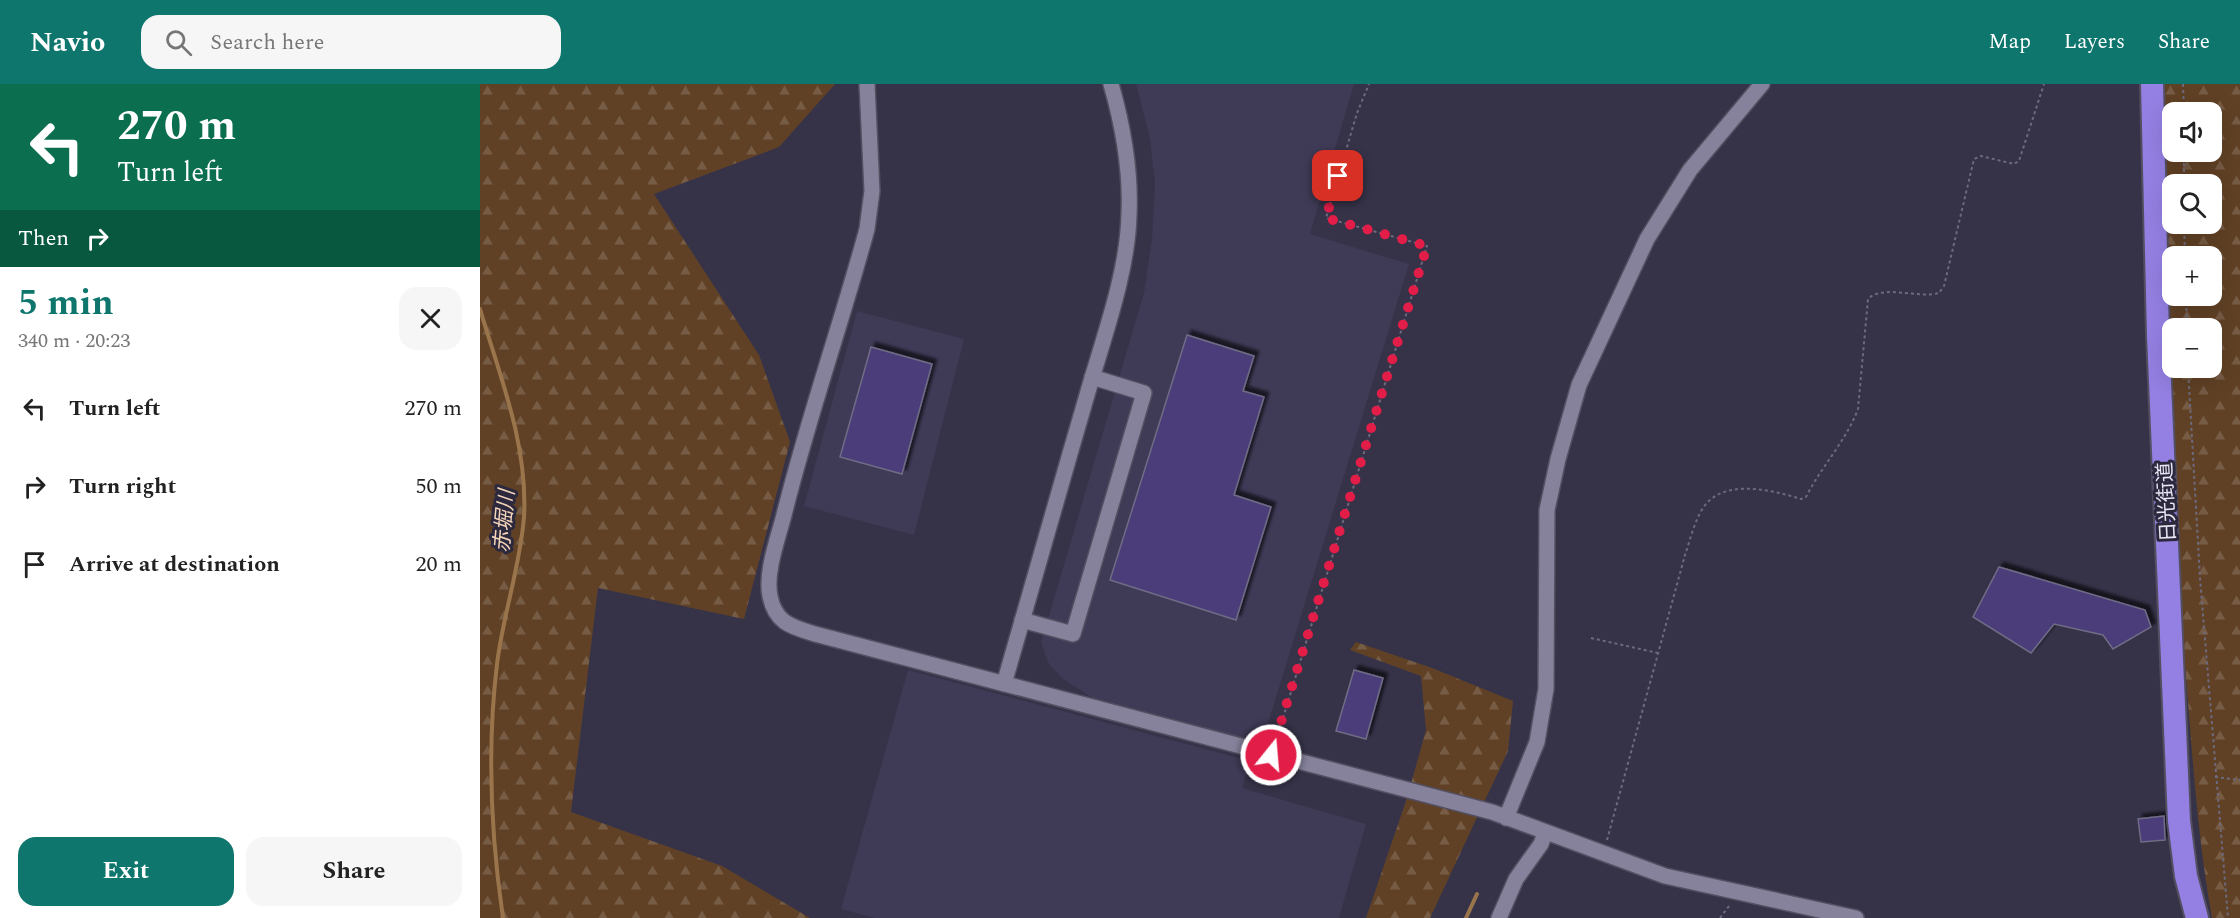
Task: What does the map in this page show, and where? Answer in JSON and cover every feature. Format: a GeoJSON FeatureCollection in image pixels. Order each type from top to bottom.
{"type":"FeatureCollection","features":[{"type":"Feature","properties":{"kind":"highway","name":"日光街道"},"geometry":{"type":"LineString","coordinates":[[2152,84],[2157,336],[2179,821],[2186,876],[2197,918]]}},
{"type":"Feature","properties":{"kind":"street"},"geometry":{"type":"LineString","coordinates":[[867,84],[866,108],[872,155],[872,191],[867,229],[796,464],[771,566],[769,593],[779,618],[790,626],[1506,818],[1665,876],[1856,918]]}},
{"type":"Feature","properties":{"kind":"street"},"geometry":{"type":"LineString","coordinates":[[1004,684],[1125,253],[1130,216],[1130,183],[1111,84]]}},
{"type":"Feature","properties":{"kind":"street"},"geometry":{"type":"LineString","coordinates":[[1506,818],[1537,742],[1546,689],[1547,510],[1557,459],[1579,385],[1647,239],[1690,170],[1762,84]]}},
{"type":"Feature","properties":{"kind":"street"},"geometry":{"type":"LineString","coordinates":[[1023,620],[1073,634],[1144,393],[1092,377]]}},
{"type":"Feature","properties":{"kind":"street"},"geometry":{"type":"LineString","coordinates":[[1499,918],[1516,879],[1541,844],[1545,833]]}},
{"type":"Feature","properties":{"kind":"path"},"geometry":{"type":"LineString","coordinates":[[1271,755],[1427,246],[1326,218],[1357,113],[1369,84]]}},
{"type":"Feature","properties":{"kind":"path"},"geometry":{"type":"LineString","coordinates":[[1603,855],[1685,555],[1703,510],[1711,499],[1734,490],[1763,489],[1801,499],[1806,497],[1814,481],[1853,423],[1858,409],[1868,299],[1879,292],[1929,296],[1940,293],[1944,286],[1974,159],[1981,156],[2014,164],[2019,160],[2044,84]]}},
{"type":"Feature","properties":{"kind":"path"},"geometry":{"type":"LineString","coordinates":[[2183,84],[2184,102]]}},
{"type":"Feature","properties":{"kind":"path"},"geometry":{"type":"LineString","coordinates":[[2189,378],[2200,578],[2228,918]]}},
{"type":"Feature","properties":{"kind":"path"},"geometry":{"type":"LineString","coordinates":[[1591,638],[1658,653]]}},
{"type":"Feature","properties":{"kind":"path"},"geometry":{"type":"LineString","coordinates":[[2215,777],[2240,780]]}},
{"type":"Feature","properties":{"kind":"shaded area"},"geometry":{"type":"Polygon","coordinates":[[[1136,84],[1354,84],[1310,234],[1409,264],[1262,743],[1093,698],[1063,679],[1049,664],[1041,643],[1144,293],[1152,239],[1155,184],[1150,138],[1136,84]]]}},
{"type":"Feature","properties":{"kind":"shaded area"},"geometry":{"type":"Polygon","coordinates":[[[857,311],[964,339],[914,535],[804,506],[857,311]]]}},
{"type":"Feature","properties":{"kind":"shaded area"},"geometry":{"type":"Polygon","coordinates":[[[908,670],[1250,761],[1242,788],[1366,824],[1339,918],[874,918],[841,909],[908,670]]]}},
{"type":"Feature","properties":{"kind":"green space"},"geometry":{"type":"Polygon","coordinates":[[[480,84],[835,84],[779,147],[654,194],[759,355],[790,442],[744,619],[598,588],[571,812],[722,866],[810,918],[480,918],[480,84]]]}},
{"type":"Feature","properties":{"kind":"green space"},"geometry":{"type":"Polygon","coordinates":[[[2161,84],[2240,84],[2240,918],[2212,918],[2202,855],[2185,665],[2169,378],[2222,378],[2222,318],[2167,318],[2167,306],[2222,306],[2222,246],[2165,246],[2165,234],[2222,234],[2222,174],[2163,174],[2163,162],[2222,162],[2222,102],[2162,102],[2162,120],[2161,84]]]}},
{"type":"Feature","properties":{"kind":"green space"},"geometry":{"type":"Polygon","coordinates":[[[1356,642],[1432,668],[1513,701],[1508,751],[1430,918],[1366,918],[1407,798],[1426,730],[1421,676],[1350,650],[1356,642]]]}},
{"type":"Feature","properties":{"kind":"building"},"geometry":{"type":"Polygon","coordinates":[[[1187,335],[1254,356],[1243,391],[1264,397],[1234,495],[1271,507],[1236,620],[1110,580],[1187,335]]]}},
{"type":"Feature","properties":{"kind":"building"},"geometry":{"type":"Polygon","coordinates":[[[871,347],[932,364],[902,474],[840,457],[871,347]]]}},
{"type":"Feature","properties":{"kind":"building"},"geometry":{"type":"Polygon","coordinates":[[[1999,567],[2145,610],[2151,627],[2113,649],[2103,635],[2054,624],[2031,653],[1973,617],[1999,567]]]}},
{"type":"Feature","properties":{"kind":"building"},"geometry":{"type":"Polygon","coordinates":[[[1354,670],[1383,678],[1366,739],[1336,731],[1354,670]]]}},
{"type":"Feature","properties":{"kind":"building"},"geometry":{"type":"Polygon","coordinates":[[[2164,816],[2165,840],[2141,842],[2138,819],[2164,816]]]}},
{"type":"Feature","properties":{"kind":"waterway","name":"赤堀川"},"geometry":{"type":"LineString","coordinates":[[480,309],[511,411],[522,463],[524,490],[522,536],[497,664],[492,727],[493,823],[503,918]]}},
{"type":"Feature","properties":{"kind":"waterway"},"geometry":{"type":"LineString","coordinates":[[1466,918],[1477,894]]}},
{"type":"Feature","properties":{"kind":"route"},"geometry":{"type":"LineString","coordinates":[[1271,755],[1427,246],[1326,218],[1338,176]]}}]}
